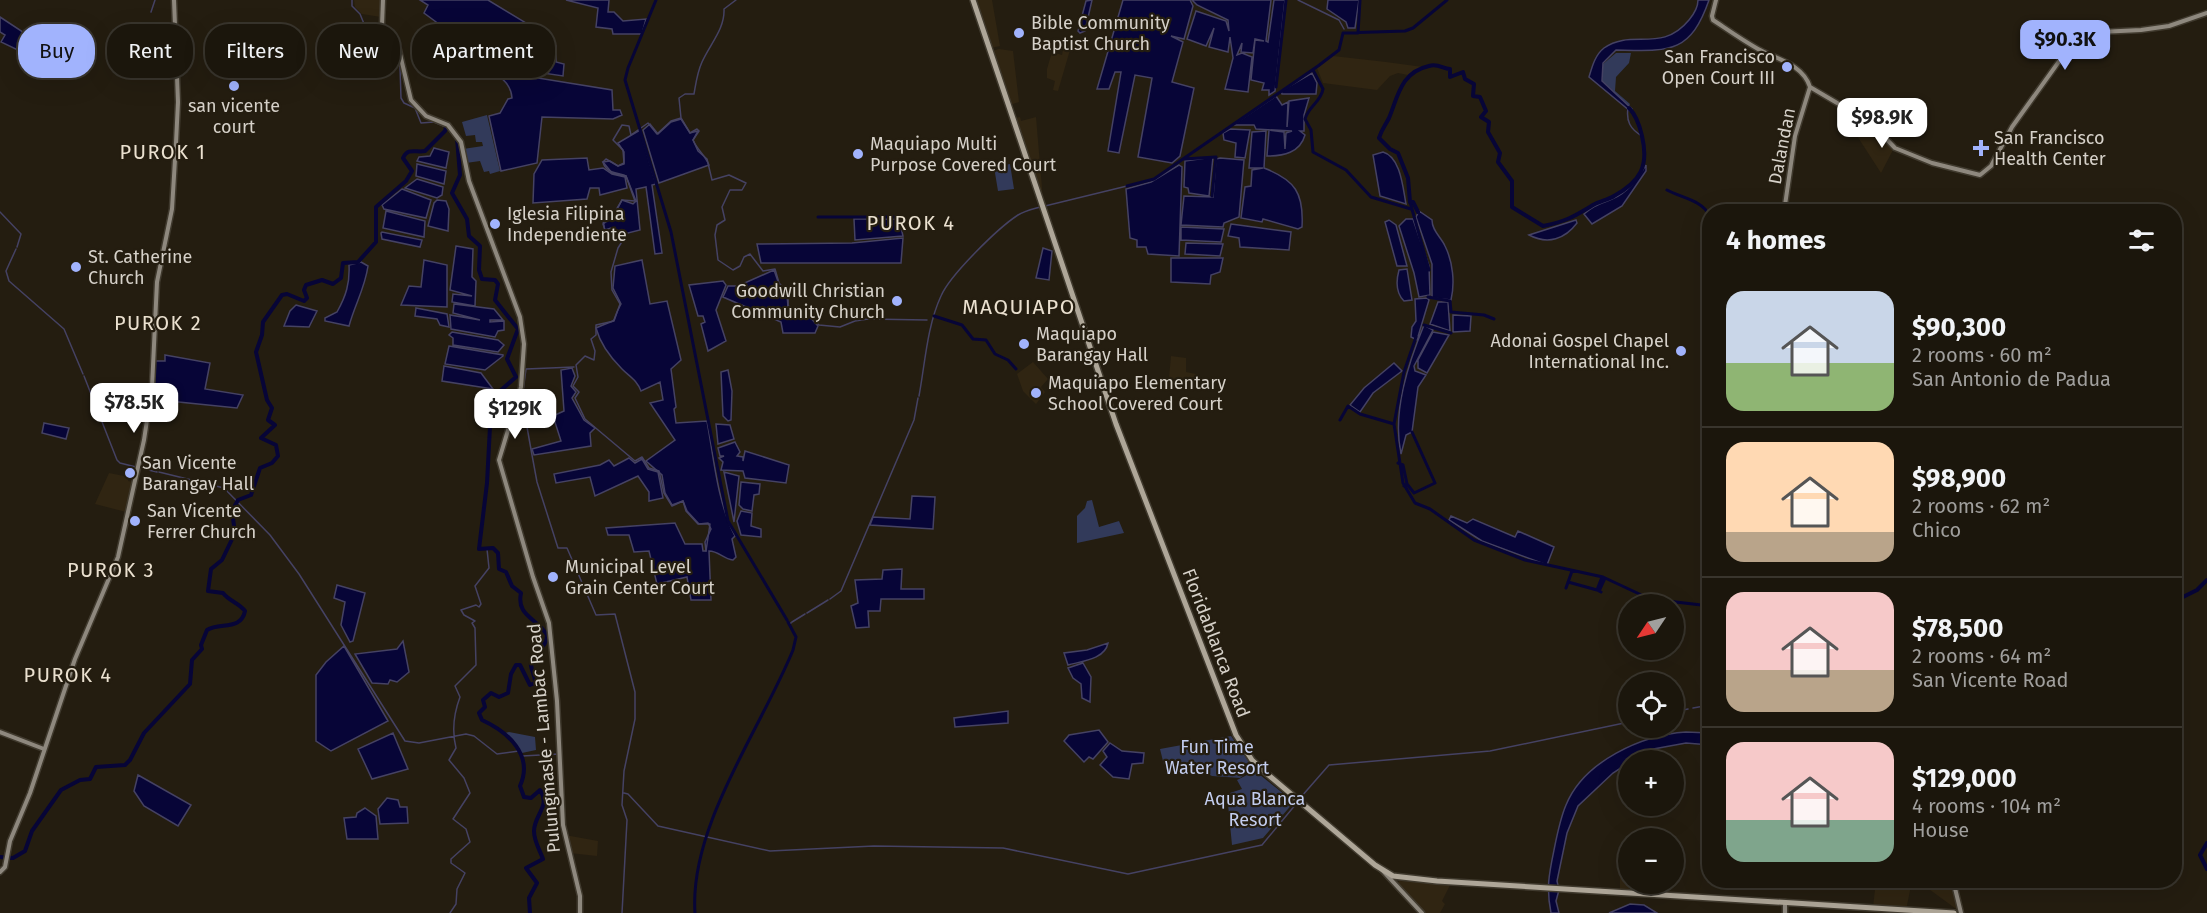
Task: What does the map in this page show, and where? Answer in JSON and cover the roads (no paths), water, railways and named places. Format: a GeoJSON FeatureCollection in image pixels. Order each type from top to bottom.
{"type":"FeatureCollection","features":[{"type":"Feature","properties":{"kind":"main road","name":"Floridablanca Road"},"geometry":{"type":"LineString","coordinates":[[973,0],[1116,424],[1239,742],[1265,772],[1382,870],[1400,877],[1954,913]]}},
{"type":"Feature","properties":{"kind":"street"},"geometry":{"type":"LineString","coordinates":[[0,872],[6,864],[8,848],[75,659],[118,556],[144,440],[152,387],[157,282],[172,209],[176,142],[174,0]]}},
{"type":"Feature","properties":{"kind":"street","name":"Pulungmasle - Lambac Road"},"geometry":{"type":"LineString","coordinates":[[383,0],[382,24],[399,50],[411,100],[426,116],[448,125],[462,142],[469,181],[520,318],[524,344],[521,387],[500,460],[533,577],[549,623],[557,701],[563,825],[580,896],[580,913]]}},
{"type":"Feature","properties":{"kind":"street"},"geometry":{"type":"LineString","coordinates":[[1716,0],[1713,20],[1757,49],[1788,63],[1807,80],[1810,87],[1871,123],[1895,148],[1922,160],[1980,175],[1988,170],[2012,127],[2060,60],[2077,44],[2100,32],[2169,26],[2207,13]]}},
{"type":"Feature","properties":{"kind":"street","name":"Dalandan"},"geometry":{"type":"LineString","coordinates":[[1785,204],[1795,136],[1810,87]]}},
{"type":"Feature","properties":{"kind":"street"},"geometry":{"type":"LineString","coordinates":[[0,732],[44,749]]}},
{"type":"Feature","properties":{"kind":"street"},"geometry":{"type":"LineString","coordinates":[[1382,870],[1422,913]]}},
{"type":"Feature","properties":{"kind":"street"},"geometry":{"type":"LineString","coordinates":[[1396,886],[1400,877]]}},
{"type":"Feature","properties":{"kind":"street"},"geometry":{"type":"LineString","coordinates":[[1955,888],[1961,913]]}},
{"type":"Feature","properties":{"kind":"street"},"geometry":{"type":"LineString","coordinates":[[1785,901],[1785,913]]}},
{"type":"Feature","properties":{"kind":"waterway"},"geometry":{"type":"LineString","coordinates":[[151,12],[155,0]]}},
{"type":"Feature","properties":{"kind":"waterway"},"geometry":{"type":"LineString","coordinates":[[352,0],[352,6],[360,14],[367,31],[393,49],[400,67],[401,98],[404,103],[415,108],[421,123],[434,122],[446,127]]}},
{"type":"Feature","properties":{"kind":"waterway"},"geometry":{"type":"LineString","coordinates":[[656,0],[625,80],[671,232],[728,521],[787,620]]}},
{"type":"Feature","properties":{"kind":"waterway"},"geometry":{"type":"LineString","coordinates":[[736,0],[724,9],[720,30],[700,66],[694,94],[685,94],[679,98],[681,118],[690,133],[697,129],[699,131],[693,140],[698,151],[707,159],[712,180],[729,175],[746,183],[742,190],[730,190],[722,207],[725,220],[717,225],[715,235],[718,260],[733,270],[740,266],[744,257],[750,254],[763,271],[775,269],[779,283],[788,293],[788,306],[809,314],[819,325],[840,327],[868,319],[927,320]]}},
{"type":"Feature","properties":{"kind":"waterway"},"geometry":{"type":"LineString","coordinates":[[1276,87],[1286,0]]}},
{"type":"Feature","properties":{"kind":"waterway"},"geometry":{"type":"LineString","coordinates":[[1298,0],[1339,20],[1344,29]]}},
{"type":"Feature","properties":{"kind":"waterway"},"geometry":{"type":"LineString","coordinates":[[1358,33],[1360,0]]}},
{"type":"Feature","properties":{"kind":"waterway"},"geometry":{"type":"LineString","coordinates":[[1127,186],[1154,179],[1318,66],[1339,50],[1343,33],[1405,31],[1413,28],[1447,0]]}},
{"type":"Feature","properties":{"kind":"waterway"},"geometry":{"type":"LineString","coordinates":[[1418,212],[1413,202],[1410,202],[1408,178],[1398,153],[1390,149],[1379,138],[1406,79],[1420,69],[1432,65],[1450,69],[1450,77],[1463,72],[1465,79],[1474,84],[1473,96],[1480,97],[1486,111],[1481,117],[1489,122],[1488,132],[1500,153],[1498,162],[1512,181],[1512,207],[1543,226],[1570,218],[1612,197],[1631,185],[1637,178],[1643,164],[1644,147],[1639,125],[1629,108]]}},
{"type":"Feature","properties":{"kind":"waterway"},"geometry":{"type":"LineString","coordinates":[[1313,70],[1323,89],[1305,119],[1311,130],[1313,152],[1346,170],[1371,197],[1411,209]]}},
{"type":"Feature","properties":{"kind":"waterway"},"geometry":{"type":"LineString","coordinates":[[1628,108],[1630,124],[1642,136]]}},
{"type":"Feature","properties":{"kind":"waterway"},"geometry":{"type":"LineString","coordinates":[[681,118],[671,121],[657,134],[648,123],[631,135],[629,126],[622,125],[613,140],[623,150],[624,163],[618,166],[606,159],[603,162],[609,171],[626,176],[635,201],[622,200],[612,217],[603,221],[605,231],[614,230],[625,237],[618,248],[611,272],[612,290],[620,304],[614,321],[596,325],[596,335],[591,339],[595,351],[594,360],[585,356],[576,365],[578,377],[573,386],[579,392],[575,398],[585,419],[635,461],[642,457],[649,468],[659,471],[664,493],[672,506],[683,501],[686,511],[698,524],[710,524],[706,551]]}},
{"type":"Feature","properties":{"kind":"waterway"},"geometry":{"type":"LineString","coordinates":[[0,857],[13,858],[25,851],[32,831],[61,790],[80,780],[90,779],[96,767],[125,765],[144,733],[190,684],[192,660],[202,649],[201,645],[207,630],[235,624],[243,617],[245,611],[223,593],[208,591],[211,569],[222,560],[235,533],[232,511],[238,500],[251,495],[260,468],[272,463],[278,456],[276,445],[261,438],[275,425],[268,420],[272,408],[267,400],[256,352],[262,335],[263,322],[282,295],[287,294],[304,301],[307,298],[304,290],[306,285],[322,280],[333,284],[341,278],[343,263],[358,262],[376,242],[376,207],[406,181],[412,171],[403,158],[405,155],[410,151],[425,151],[445,131],[446,127],[451,130]]}},
{"type":"Feature","properties":{"kind":"waterway"},"geometry":{"type":"LineString","coordinates":[[457,138],[460,175],[452,193],[467,219],[469,236],[480,246],[479,270],[482,279],[495,280],[498,284],[495,300],[518,329],[507,359],[516,377],[500,391],[491,408],[487,483],[479,549],[493,548],[498,553],[499,569],[506,572],[512,586],[521,593],[520,601],[524,612],[547,635],[545,643],[531,662],[535,683],[530,685],[520,665],[516,665],[511,674],[508,693],[499,697],[491,693],[483,700],[485,707],[479,713],[482,720],[509,738],[521,755],[524,764],[520,786],[524,797],[531,798],[540,790],[543,796],[543,806],[536,820],[534,831],[543,859],[526,868],[537,883],[529,898],[530,913]]}},
{"type":"Feature","properties":{"kind":"waterway"},"geometry":{"type":"LineString","coordinates":[[1184,159],[1216,157],[1212,196]]}},
{"type":"Feature","properties":{"kind":"waterway"},"geometry":{"type":"LineString","coordinates":[[1045,206],[1127,186]]}},
{"type":"Feature","properties":{"kind":"waterway"},"geometry":{"type":"LineString","coordinates":[[1667,190],[1702,206]]}},
{"type":"Feature","properties":{"kind":"waterway"},"geometry":{"type":"LineString","coordinates":[[1410,202],[1429,270]]}},
{"type":"Feature","properties":{"kind":"waterway"},"geometry":{"type":"LineString","coordinates":[[919,396],[933,320],[946,287],[975,252],[1009,221],[1020,214],[1040,207]]}},
{"type":"Feature","properties":{"kind":"waterway"},"geometry":{"type":"LineString","coordinates":[[0,212],[21,234],[17,247]]}},
{"type":"Feature","properties":{"kind":"waterway"},"geometry":{"type":"LineString","coordinates":[[818,217],[900,217],[902,226]]}},
{"type":"Feature","properties":{"kind":"waterway"},"geometry":{"type":"LineString","coordinates":[[16,249],[6,271],[9,281],[64,329],[83,374]]}},
{"type":"Feature","properties":{"kind":"waterway"},"geometry":{"type":"LineString","coordinates":[[1428,297],[1450,301],[1451,312],[1484,315],[1494,319]]}},
{"type":"Feature","properties":{"kind":"waterway"},"geometry":{"type":"LineString","coordinates":[[934,316],[962,325],[973,339],[986,340],[995,354],[1008,360],[1016,369]]}},
{"type":"Feature","properties":{"kind":"waterway"},"geometry":{"type":"LineString","coordinates":[[1424,325],[1451,333]]}},
{"type":"Feature","properties":{"kind":"waterway"},"geometry":{"type":"LineString","coordinates":[[1416,337],[1404,372],[1394,424],[1403,483],[1415,503],[1430,509],[1474,540],[1525,560],[1603,577],[1650,599],[1702,605]]}},
{"type":"Feature","properties":{"kind":"waterway"},"geometry":{"type":"LineString","coordinates":[[574,367],[526,369],[522,399],[537,482],[558,548],[567,548],[596,615],[615,614],[635,692],[635,719],[624,771],[622,805],[627,820],[622,913]]}},
{"type":"Feature","properties":{"kind":"waterway"},"geometry":{"type":"LineString","coordinates":[[84,376],[117,460],[136,467]]}},
{"type":"Feature","properties":{"kind":"waterway"},"geometry":{"type":"LineString","coordinates":[[830,599],[841,591],[914,420],[918,398]]}},
{"type":"Feature","properties":{"kind":"waterway"},"geometry":{"type":"LineString","coordinates":[[1340,420],[1348,406],[1360,414],[1394,424]]}},
{"type":"Feature","properties":{"kind":"waterway"},"geometry":{"type":"LineString","coordinates":[[1404,486],[1407,484],[1414,493],[1435,483],[1412,432]]}},
{"type":"Feature","properties":{"kind":"waterway"},"geometry":{"type":"LineString","coordinates":[[1398,463],[1403,465],[1407,484]]}},
{"type":"Feature","properties":{"kind":"waterway"},"geometry":{"type":"LineString","coordinates":[[140,468],[157,472]]}},
{"type":"Feature","properties":{"kind":"waterway"},"geometry":{"type":"LineString","coordinates":[[159,472],[224,488],[270,535],[299,574],[405,741],[419,743],[466,734],[474,736],[497,754],[519,751]]}},
{"type":"Feature","properties":{"kind":"waterway"},"geometry":{"type":"LineString","coordinates":[[450,913],[456,904],[457,889],[465,873],[451,863],[451,859],[470,842],[466,829],[453,819],[470,793],[464,778],[449,760],[456,748],[454,722],[460,697],[455,686],[476,665],[475,628],[472,623],[475,621],[464,615],[461,610],[476,605],[479,607],[481,604],[475,586],[489,568],[487,549]]}},
{"type":"Feature","properties":{"kind":"waterway"},"geometry":{"type":"LineString","coordinates":[[1566,588],[1572,571]]}},
{"type":"Feature","properties":{"kind":"waterway"},"geometry":{"type":"LineString","coordinates":[[1568,582],[1597,590],[1602,577]]}},
{"type":"Feature","properties":{"kind":"waterway"},"geometry":{"type":"LineString","coordinates":[[1601,592],[1599,591],[1605,578]]}},
{"type":"Feature","properties":{"kind":"waterway"},"geometry":{"type":"LineString","coordinates":[[2182,598],[2197,590],[2207,580]]}},
{"type":"Feature","properties":{"kind":"waterway"},"geometry":{"type":"LineString","coordinates":[[807,613],[828,600]]}},
{"type":"Feature","properties":{"kind":"waterway"},"geometry":{"type":"LineString","coordinates":[[792,622],[805,614]]}},
{"type":"Feature","properties":{"kind":"waterway"},"geometry":{"type":"LineString","coordinates":[[695,913],[696,880],[703,846],[715,812],[793,650],[796,637],[788,622]]}},
{"type":"Feature","properties":{"kind":"waterway"},"geometry":{"type":"LineString","coordinates":[[1693,708],[1702,706]]}},
{"type":"Feature","properties":{"kind":"waterway"},"geometry":{"type":"LineString","coordinates":[[1684,710],[1688,709]]}},
{"type":"Feature","properties":{"kind":"waterway"},"geometry":{"type":"LineString","coordinates":[[1301,797],[1329,765],[1490,751],[1618,724]]}},
{"type":"Feature","properties":{"kind":"waterway"},"geometry":{"type":"LineString","coordinates":[[522,756],[559,754]]}},
{"type":"Feature","properties":{"kind":"waterway"},"geometry":{"type":"LineString","coordinates":[[624,793],[628,794],[658,826],[770,851],[874,846],[1003,848],[1128,874],[1262,845],[1296,804]]}},
{"type":"Feature","properties":{"kind":"waterway"},"geometry":{"type":"LineString","coordinates":[[2207,843],[2200,855],[2207,869]]}},
{"type":"Feature","properties":{"kind":"place","name":"Bible Community Baptist Church"},"geometry":{"type":"Point","coordinates":[1019,33]}},
{"type":"Feature","properties":{"kind":"place","name":"San Francisco Open Court III"},"geometry":{"type":"Point","coordinates":[1787,67]}},
{"type":"Feature","properties":{"kind":"place","name":"san vicente court"},"geometry":{"type":"Point","coordinates":[234,86]}},
{"type":"Feature","properties":{"kind":"place","name":"San Francisco Health Center"},"geometry":{"type":"Point","coordinates":[1981,148]}},
{"type":"Feature","properties":{"kind":"place","name":"Maquiapo Multi Purpose Covered Court"},"geometry":{"type":"Point","coordinates":[858,154]}},
{"type":"Feature","properties":{"kind":"place","name":"Iglesia Filipina Independiente"},"geometry":{"type":"Point","coordinates":[495,224]}},
{"type":"Feature","properties":{"kind":"place","name":"St. Catherine Church"},"geometry":{"type":"Point","coordinates":[76,267]}},
{"type":"Feature","properties":{"kind":"place","name":"Goodwill Christian Community Church"},"geometry":{"type":"Point","coordinates":[897,301]}},
{"type":"Feature","properties":{"kind":"place","name":"Maquiapo Barangay Hall"},"geometry":{"type":"Point","coordinates":[1024,344]}},
{"type":"Feature","properties":{"kind":"place","name":"Adonai Gospel Chapel International Inc."},"geometry":{"type":"Point","coordinates":[1681,351]}},
{"type":"Feature","properties":{"kind":"place","name":"Maquiapo Elementary School Covered Court"},"geometry":{"type":"Point","coordinates":[1036,393]}},
{"type":"Feature","properties":{"kind":"place","name":"San Vicente Barangay Hall"},"geometry":{"type":"Point","coordinates":[130,473]}},
{"type":"Feature","properties":{"kind":"place","name":"San Vicente Ferrer Church"},"geometry":{"type":"Point","coordinates":[135,521]}},
{"type":"Feature","properties":{"kind":"place","name":"Municipal Level Grain Center Court"},"geometry":{"type":"Point","coordinates":[553,577]}},
{"type":"Feature","properties":{"kind":"district","name":"PUROK 1"},"geometry":{"type":"Point","coordinates":[163,152]}},
{"type":"Feature","properties":{"kind":"district","name":"PUROK 4"},"geometry":{"type":"Point","coordinates":[911,223]}},
{"type":"Feature","properties":{"kind":"district","name":"MAQUIAPO"},"geometry":{"type":"Point","coordinates":[1019,307]}},
{"type":"Feature","properties":{"kind":"district","name":"PUROK 2"},"geometry":{"type":"Point","coordinates":[158,323]}},
{"type":"Feature","properties":{"kind":"district","name":"PUROK 3"},"geometry":{"type":"Point","coordinates":[111,570]}},
{"type":"Feature","properties":{"kind":"district","name":"PUROK 4"},"geometry":{"type":"Point","coordinates":[68,675]}},
{"type":"Feature","properties":{"kind":"park label","name":"Fun Time Water Resort"},"geometry":{"type":"Point","coordinates":[1217,757]}},
{"type":"Feature","properties":{"kind":"park label","name":"Aqua Blanca Resort"},"geometry":{"type":"Point","coordinates":[1255,809]}}]}
